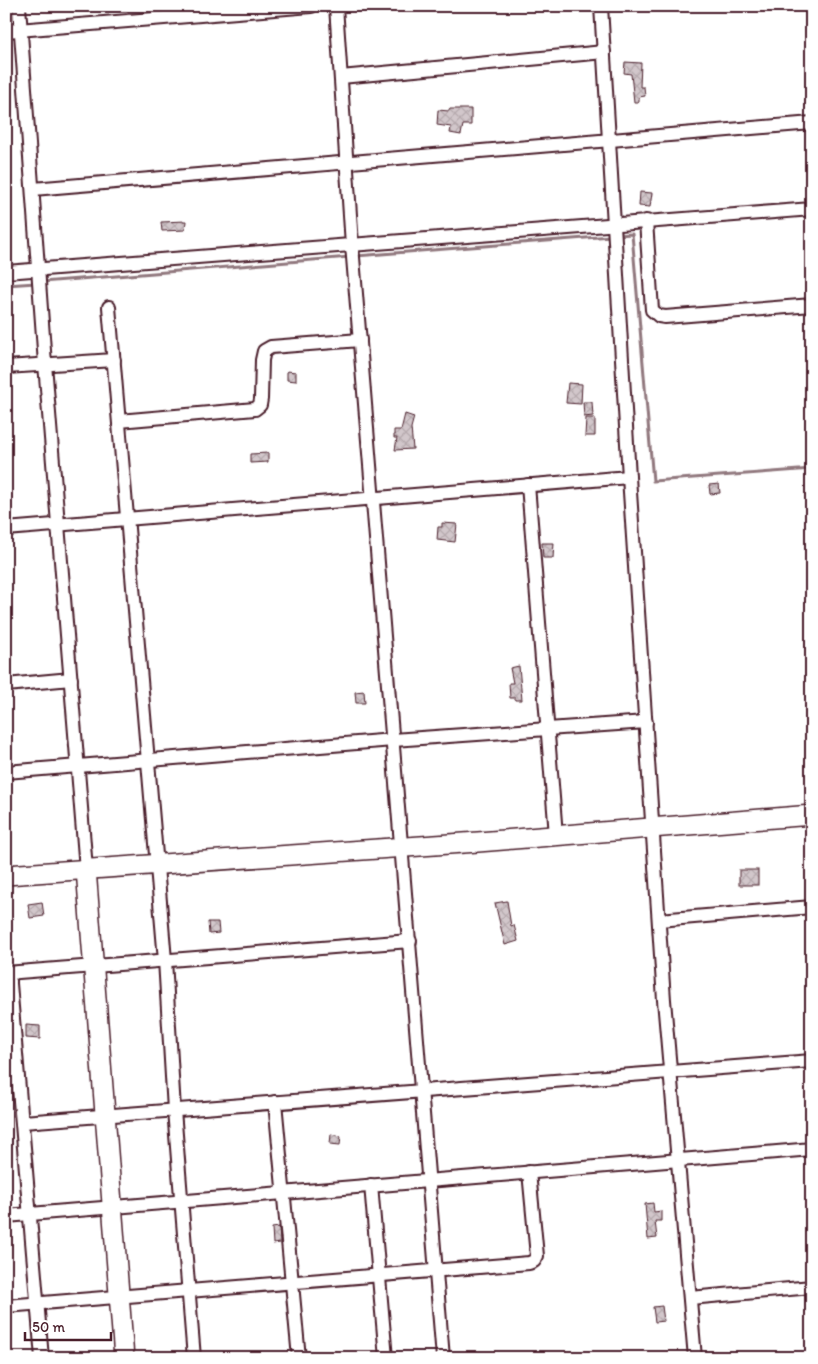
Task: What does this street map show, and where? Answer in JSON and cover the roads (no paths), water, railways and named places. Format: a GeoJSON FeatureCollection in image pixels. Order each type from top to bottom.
{"type":"FeatureCollection","features":[{"type":"Feature","properties":{"kind":"street"},"geometry":{"type":"LineString","coordinates":[[20,6],[45,364],[124,1358]]}},
{"type":"Feature","properties":{"kind":"street"},"geometry":{"type":"LineString","coordinates":[[6,31],[311,6]]}},
{"type":"Feature","properties":{"kind":"street"},"geometry":{"type":"LineString","coordinates":[[336,6],[352,245],[443,1358]]}},
{"type":"Feature","properties":{"kind":"street"},"geometry":{"type":"LineString","coordinates":[[600,6],[659,920],[695,1358]]}},
{"type":"Feature","properties":{"kind":"street"},"geometry":{"type":"LineString","coordinates":[[341,77],[604,52]]}},
{"type":"Feature","properties":{"kind":"street"},"geometry":{"type":"LineString","coordinates":[[33,189],[812,123]]}},
{"type":"Feature","properties":{"kind":"street"},"geometry":{"type":"LineString","coordinates":[[6,272],[812,208]]}},
{"type":"Feature","properties":{"kind":"street"},"geometry":{"type":"LineString","coordinates":[[646,221],[652,310],[658,316],[812,305]]}},
{"type":"Feature","properties":{"kind":"street"},"geometry":{"type":"LineString","coordinates":[[109,307],[165,960],[174,1110],[194,1358]]}},
{"type":"Feature","properties":{"kind":"street"},"geometry":{"type":"LineString","coordinates":[[119,421],[255,409],[260,405],[262,399],[262,360],[264,351],[271,347],[360,340]]}},
{"type":"Feature","properties":{"kind":"street"},"geometry":{"type":"LineString","coordinates":[[6,367],[114,360]]}},
{"type":"Feature","properties":{"kind":"street"},"geometry":{"type":"LineString","coordinates":[[6,529],[629,477]]}},
{"type":"Feature","properties":{"kind":"street"},"geometry":{"type":"LineString","coordinates":[[528,485],[556,835]]}},
{"type":"Feature","properties":{"kind":"street"},"geometry":{"type":"LineString","coordinates":[[6,685],[71,679]]}},
{"type":"Feature","properties":{"kind":"street"},"geometry":{"type":"LineString","coordinates":[[6,772],[393,740],[646,722]]}},
{"type":"Feature","properties":{"kind":"street"},"geometry":{"type":"LineString","coordinates":[[6,875],[478,842],[812,815]]}},
{"type":"Feature","properties":{"kind":"street"},"geometry":{"type":"LineString","coordinates":[[659,920],[812,907]]}},
{"type":"Feature","properties":{"kind":"street"},"geometry":{"type":"LineString","coordinates":[[42,1358],[8,972],[410,941]]}},
{"type":"Feature","properties":{"kind":"street"},"geometry":{"type":"LineString","coordinates":[[22,1122],[812,1061]]}},
{"type":"Feature","properties":{"kind":"street"},"geometry":{"type":"LineString","coordinates":[[275,1102],[299,1358]]}},
{"type":"Feature","properties":{"kind":"street"},"geometry":{"type":"LineString","coordinates":[[6,1216],[812,1149]]}},
{"type":"Feature","properties":{"kind":"street"},"geometry":{"type":"LineString","coordinates":[[6,1306],[529,1263],[534,1261],[537,1256],[529,1172]]}},
{"type":"Feature","properties":{"kind":"street"},"geometry":{"type":"LineString","coordinates":[[371,1185],[386,1358]]}},
{"type":"Feature","properties":{"kind":"street"},"geometry":{"type":"LineString","coordinates":[[690,1298],[812,1287]]}},
{"type":"Feature","properties":{"kind":"waterway"},"geometry":{"type":"LineString","coordinates":[[618,235],[632,234],[653,481],[812,469]]}},
{"type":"Feature","properties":{"kind":"waterway"},"geometry":{"type":"LineString","coordinates":[[356,256],[611,236]]}},
{"type":"Feature","properties":{"kind":"waterway"},"geometry":{"type":"LineString","coordinates":[[42,282],[350,257]]}},
{"type":"Feature","properties":{"kind":"waterway"},"geometry":{"type":"LineString","coordinates":[[6,285],[36,283]]}}]}
